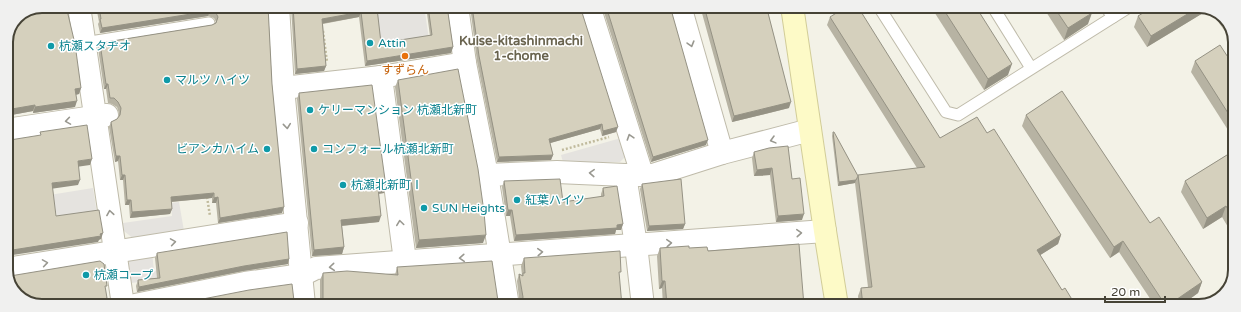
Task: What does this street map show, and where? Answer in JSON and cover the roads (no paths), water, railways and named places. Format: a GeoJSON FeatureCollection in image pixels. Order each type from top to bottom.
{"type":"FeatureCollection","features":[{"type":"Feature","properties":{"kind":"street"},"geometry":{"type":"LineString","coordinates":[[80,13],[84,43],[101,116],[100,151],[122,299]]}},
{"type":"Feature","properties":{"kind":"street"},"geometry":{"type":"LineString","coordinates":[[279,13],[287,80],[304,299]]}},
{"type":"Feature","properties":{"kind":"street"},"geometry":{"type":"LineString","coordinates":[[458,13],[465,63],[487,175],[507,299]]}},
{"type":"Feature","properties":{"kind":"street"},"geometry":{"type":"LineString","coordinates":[[591,13],[628,132],[633,175],[636,245],[642,299]]}},
{"type":"Feature","properties":{"kind":"street"},"geometry":{"type":"LineString","coordinates":[[682,13],[722,153]]}},
{"type":"Feature","properties":{"kind":"street"},"geometry":{"type":"LineString","coordinates":[[793,13],[836,299]]}},
{"type":"Feature","properties":{"kind":"street"},"geometry":{"type":"LineString","coordinates":[[287,80],[329,82],[381,77],[465,63]]}},
{"type":"Feature","properties":{"kind":"street"},"geometry":{"type":"LineString","coordinates":[[381,77],[405,261]]}},
{"type":"Feature","properties":{"kind":"street"},"geometry":{"type":"LineString","coordinates":[[13,129],[101,116]]}},
{"type":"Feature","properties":{"kind":"street"},"geometry":{"type":"LineString","coordinates":[[487,175],[557,172],[653,175],[722,153],[810,130]]}},
{"type":"Feature","properties":{"kind":"street"},"geometry":{"type":"LineString","coordinates":[[13,268],[297,223]]}},
{"type":"Feature","properties":{"kind":"street"},"geometry":{"type":"LineString","coordinates":[[165,299],[244,283],[302,275],[316,268],[825,231]]}},
{"type":"Feature","properties":{"kind":"lane"},"geometry":{"type":"LineString","coordinates":[[883,13],[946,112],[958,115],[1030,68],[1119,13]]}},
{"type":"Feature","properties":{"kind":"lane"},"geometry":{"type":"LineString","coordinates":[[997,13],[1030,68]]}},
{"type":"Feature","properties":{"kind":"lane"},"geometry":{"type":"LineString","coordinates":[[1110,13],[1113,17]]}},
{"type":"Feature","properties":{"kind":"lane"},"geometry":{"type":"LineString","coordinates":[[84,43],[209,23]]}},
{"type":"Feature","properties":{"kind":"place","name":"Attin"},"geometry":{"type":"Point","coordinates":[370,43]}},
{"type":"Feature","properties":{"kind":"place","name":"杭瀬スタヂオ"},"geometry":{"type":"Point","coordinates":[51,46]}},
{"type":"Feature","properties":{"kind":"place","name":"すずらん"},"geometry":{"type":"Point","coordinates":[405,56]}},
{"type":"Feature","properties":{"kind":"place","name":"マルツ ハイツ"},"geometry":{"type":"Point","coordinates":[167,80]}},
{"type":"Feature","properties":{"kind":"place","name":"ケリーマンション 杭瀬北新町"},"geometry":{"type":"Point","coordinates":[310,110]}},
{"type":"Feature","properties":{"kind":"place","name":"ビアンカハイム"},"geometry":{"type":"Point","coordinates":[267,149]}},
{"type":"Feature","properties":{"kind":"place","name":"コンフォール杭瀬北新町"},"geometry":{"type":"Point","coordinates":[314,149]}},
{"type":"Feature","properties":{"kind":"place","name":"杭瀬北新町Ⅰ"},"geometry":{"type":"Point","coordinates":[343,185]}},
{"type":"Feature","properties":{"kind":"place","name":"紅葉ハイツ"},"geometry":{"type":"Point","coordinates":[517,200]}},
{"type":"Feature","properties":{"kind":"place","name":"SUN Heights"},"geometry":{"type":"Point","coordinates":[424,208]}},
{"type":"Feature","properties":{"kind":"place","name":"杭瀬コープ"},"geometry":{"type":"Point","coordinates":[86,275]}},
{"type":"Feature","properties":{"kind":"district","name":"Kuise-kitashinmachi 1-chome"},"geometry":{"type":"Point","coordinates":[521,48]}}]}
